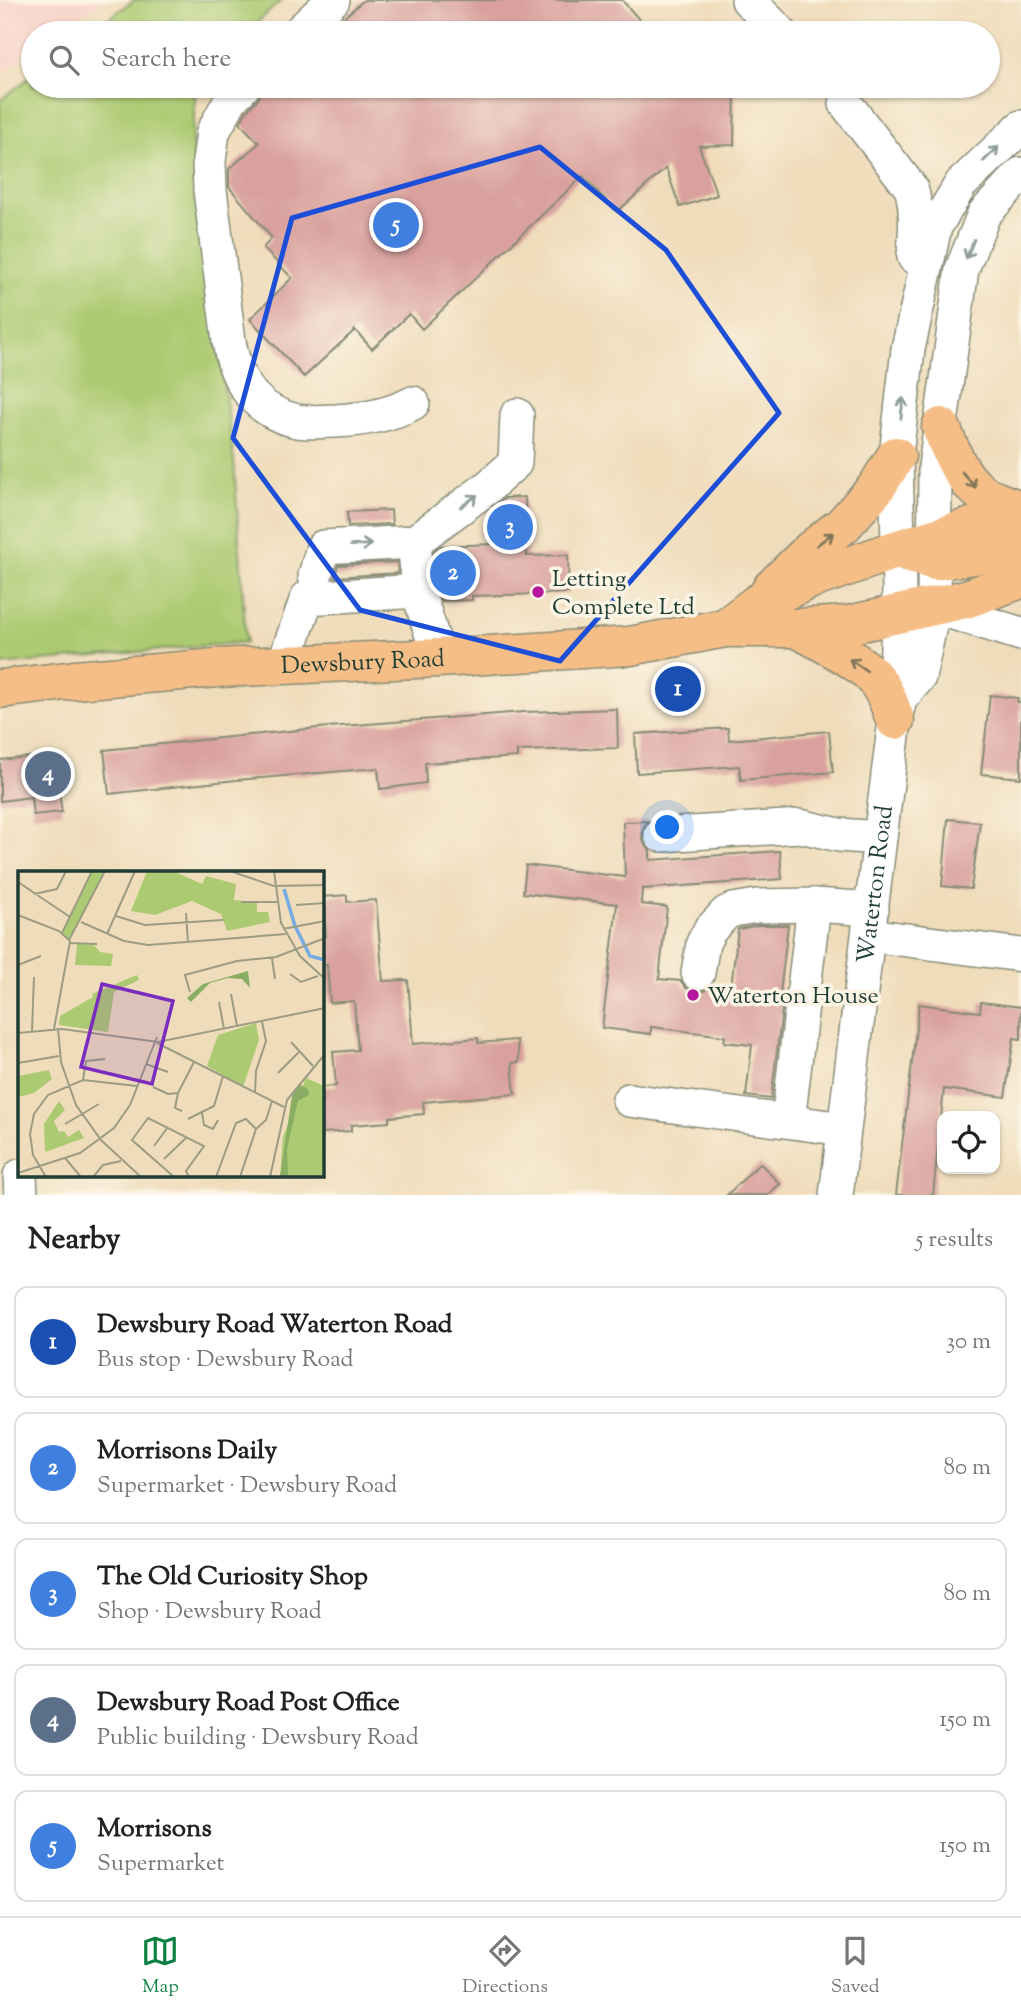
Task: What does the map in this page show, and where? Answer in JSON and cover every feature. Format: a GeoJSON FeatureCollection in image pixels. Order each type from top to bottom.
{"type":"FeatureCollection","features":[{"type":"Feature","properties":{"kind":"highway"},"geometry":{"type":"LineString","coordinates":[[941,427],[954,460],[970,483],[990,498],[1021,511]]}},
{"type":"Feature","properties":{"kind":"highway"},"geometry":{"type":"LineString","coordinates":[[758,603],[811,550],[844,525],[876,488],[896,456]]}},
{"type":"Feature","properties":{"kind":"highway"},"geometry":{"type":"LineString","coordinates":[[898,549],[918,557],[1021,511]]}},
{"type":"Feature","properties":{"kind":"highway"},"geometry":{"type":"LineString","coordinates":[[934,550],[1021,548]]}},
{"type":"Feature","properties":{"kind":"highway","name":"Dewsbury Road"},"geometry":{"type":"LineString","coordinates":[[726,628],[758,603],[809,580],[898,549]]}},
{"type":"Feature","properties":{"kind":"highway","name":"Dewsbury Road"},"geometry":{"type":"LineString","coordinates":[[0,689],[191,670],[630,646],[726,628],[848,625],[910,604],[966,599],[1021,579]]}},
{"type":"Feature","properties":{"kind":"highway"},"geometry":{"type":"LineString","coordinates":[[758,603],[784,607],[817,604],[870,592],[910,604]]}},
{"type":"Feature","properties":{"kind":"highway"},"geometry":{"type":"LineString","coordinates":[[796,628],[873,676],[898,710]]}},
{"type":"Feature","properties":{"kind":"street"},"geometry":{"type":"LineString","coordinates":[[311,21],[333,0]]}},
{"type":"Feature","properties":{"kind":"street"},"geometry":{"type":"LineString","coordinates":[[748,0],[768,21]]}},
{"type":"Feature","properties":{"kind":"street"},"geometry":{"type":"LineString","coordinates":[[231,98],[213,132],[209,161],[210,190],[232,361],[243,384],[257,401],[281,416],[300,421],[349,420],[397,411],[413,402]]}},
{"type":"Feature","properties":{"kind":"street"},"geometry":{"type":"LineString","coordinates":[[839,98],[905,179],[915,200],[908,349],[896,456],[898,549],[910,604]]}},
{"type":"Feature","properties":{"kind":"street"},"geometry":{"type":"LineString","coordinates":[[840,98],[925,174],[961,184]]}},
{"type":"Feature","properties":{"kind":"street"},"geometry":{"type":"LineString","coordinates":[[908,349],[936,227],[961,184],[1021,127]]}},
{"type":"Feature","properties":{"kind":"street"},"geometry":{"type":"LineString","coordinates":[[910,604],[934,550],[935,467],[962,269],[984,214],[1021,174]]}},
{"type":"Feature","properties":{"kind":"street"},"geometry":{"type":"LineString","coordinates":[[311,587],[416,568],[487,488],[515,463],[517,415]]}},
{"type":"Feature","properties":{"kind":"street"},"geometry":{"type":"LineString","coordinates":[[284,666],[323,547],[416,568]]}},
{"type":"Feature","properties":{"kind":"street"},"geometry":{"type":"LineString","coordinates":[[416,568],[439,658]]}},
{"type":"Feature","properties":{"kind":"street"},"geometry":{"type":"LineString","coordinates":[[910,604],[1021,634]]}},
{"type":"Feature","properties":{"kind":"street","name":"Waterton Road"},"geometry":{"type":"LineString","coordinates":[[836,1195],[898,710],[919,677],[910,604]]}},
{"type":"Feature","properties":{"kind":"street"},"geometry":{"type":"LineString","coordinates":[[661,835],[800,826],[839,835],[880,838]]}},
{"type":"Feature","properties":{"kind":"street"},"geometry":{"type":"LineString","coordinates":[[788,1121],[814,905]]}},
{"type":"Feature","properties":{"kind":"street"},"geometry":{"type":"LineString","coordinates":[[698,973],[703,943],[710,930],[726,913],[744,907],[814,905],[870,922],[1021,955]]}},
{"type":"Feature","properties":{"kind":"street"},"geometry":{"type":"LineString","coordinates":[[629,1100],[844,1129]]}},
{"type":"Feature","properties":{"kind":"highlighted area"},"geometry":{"type":"Polygon","coordinates":[[[540,147],[666,250],[779,413],[560,661],[360,610],[233,438],[292,218],[540,147]]]}},
{"type":"Feature","properties":{"kind":"shaded area"},"geometry":{"type":"Polygon","coordinates":[[[0,0],[104,0],[75,21],[21,21],[21,60],[0,75],[0,0]]]}},
{"type":"Feature","properties":{"kind":"green space"},"geometry":{"type":"Polygon","coordinates":[[[134,0],[282,0],[258,21],[105,21],[134,0]]]}},
{"type":"Feature","properties":{"kind":"green space"},"geometry":{"type":"Polygon","coordinates":[[[21,84],[21,98],[195,98],[192,142],[234,461],[246,642],[0,665],[0,100],[21,84]]]}},
{"type":"Feature","properties":{"kind":"building"},"geometry":{"type":"Polygon","coordinates":[[[364,0],[622,0],[640,21],[340,21],[364,0]]]}},
{"type":"Feature","properties":{"kind":"building"},"geometry":{"type":"Polygon","coordinates":[[[735,98],[734,145],[699,146],[717,195],[680,207],[666,168],[617,212],[583,176],[422,329],[409,314],[372,349],[355,330],[304,377],[250,319],[292,278],[263,248],[272,238],[229,187],[229,169],[259,143],[240,123],[258,99],[735,98]]]}},
{"type":"Feature","properties":{"kind":"building"},"geometry":{"type":"Polygon","coordinates":[[[525,497],[527,556],[568,555],[569,593],[472,596],[472,600],[441,601],[434,580],[434,551],[441,546],[494,544],[493,508],[505,498],[525,497]]]}},
{"type":"Feature","properties":{"kind":"building"},"geometry":{"type":"Polygon","coordinates":[[[391,510],[392,524],[348,526],[347,512],[391,510]]]}},
{"type":"Feature","properties":{"kind":"building"},"geometry":{"type":"Polygon","coordinates":[[[397,562],[398,573],[335,577],[338,565],[397,562]]]}},
{"type":"Feature","properties":{"kind":"building"},"geometry":{"type":"Polygon","coordinates":[[[990,695],[1018,698],[1017,702],[1021,702],[1021,778],[981,774],[990,695]]]}},
{"type":"Feature","properties":{"kind":"building"},"geometry":{"type":"Polygon","coordinates":[[[617,709],[618,748],[517,751],[517,757],[425,763],[426,783],[380,789],[378,768],[109,794],[104,750],[328,727],[524,712],[617,709]]]}},
{"type":"Feature","properties":{"kind":"building"},"geometry":{"type":"Polygon","coordinates":[[[728,728],[729,740],[829,731],[833,772],[741,780],[739,766],[637,773],[635,734],[728,728]]]}},
{"type":"Feature","properties":{"kind":"building"},"geometry":{"type":"Polygon","coordinates":[[[58,754],[62,812],[33,815],[31,797],[0,801],[0,760],[58,754]]]}},
{"type":"Feature","properties":{"kind":"building"},"geometry":{"type":"Polygon","coordinates":[[[948,819],[980,822],[971,889],[942,886],[948,819]]]}},
{"type":"Feature","properties":{"kind":"building","name":"Waterton House"},"geometry":{"type":"Polygon","coordinates":[[[648,821],[642,836],[650,850],[650,860],[780,851],[782,879],[642,889],[641,904],[667,907],[659,979],[681,981],[686,988],[694,992],[704,991],[713,985],[731,987],[738,929],[759,925],[788,925],[779,1002],[783,1002],[771,1099],[746,1096],[752,1045],[724,1042],[725,1036],[651,1027],[651,1034],[602,1028],[617,904],[523,893],[526,865],[625,877],[623,822],[648,821]]]}},
{"type":"Feature","properties":{"kind":"building"},"geometry":{"type":"Polygon","coordinates":[[[347,895],[347,902],[376,900],[383,981],[408,980],[413,1044],[478,1038],[478,1043],[517,1040],[519,1062],[512,1063],[515,1094],[423,1102],[424,1114],[389,1117],[389,1122],[351,1125],[351,1131],[324,1133],[324,1087],[336,1086],[333,1052],[358,1050],[354,1001],[330,1003],[327,965],[324,965],[324,897],[347,895]]]}},
{"type":"Feature","properties":{"kind":"building"},"geometry":{"type":"Polygon","coordinates":[[[981,1002],[1021,1007],[1021,1039],[1014,1038],[1005,1097],[944,1089],[942,1111],[937,1111],[937,1156],[933,1195],[896,1195],[919,1004],[980,1012],[981,1002]]]}},
{"type":"Feature","properties":{"kind":"building"},"geometry":{"type":"Polygon","coordinates":[[[760,1163],[780,1184],[768,1195],[727,1195],[760,1163]]]}},
{"type":"Feature","properties":{"kind":"place","name":"Morrisons"},"geometry":{"type":"Point","coordinates":[396,225]}},
{"type":"Feature","properties":{"kind":"place","name":"The Old Curiosity Shop"},"geometry":{"type":"Point","coordinates":[510,527]}},
{"type":"Feature","properties":{"kind":"place","name":"Morrisons Daily"},"geometry":{"type":"Point","coordinates":[453,573]}},
{"type":"Feature","properties":{"kind":"place","name":"Letting Complete Ltd"},"geometry":{"type":"Point","coordinates":[538,592]}},
{"type":"Feature","properties":{"kind":"place","name":"Dewsbury Road Waterton Road"},"geometry":{"type":"Point","coordinates":[678,689]}},
{"type":"Feature","properties":{"kind":"place","name":"Dewsbury Road Post Office"},"geometry":{"type":"Point","coordinates":[48,774]}},
{"type":"Feature","properties":{"kind":"place","name":"Waterton House"},"geometry":{"type":"Point","coordinates":[693,995]}}]}
